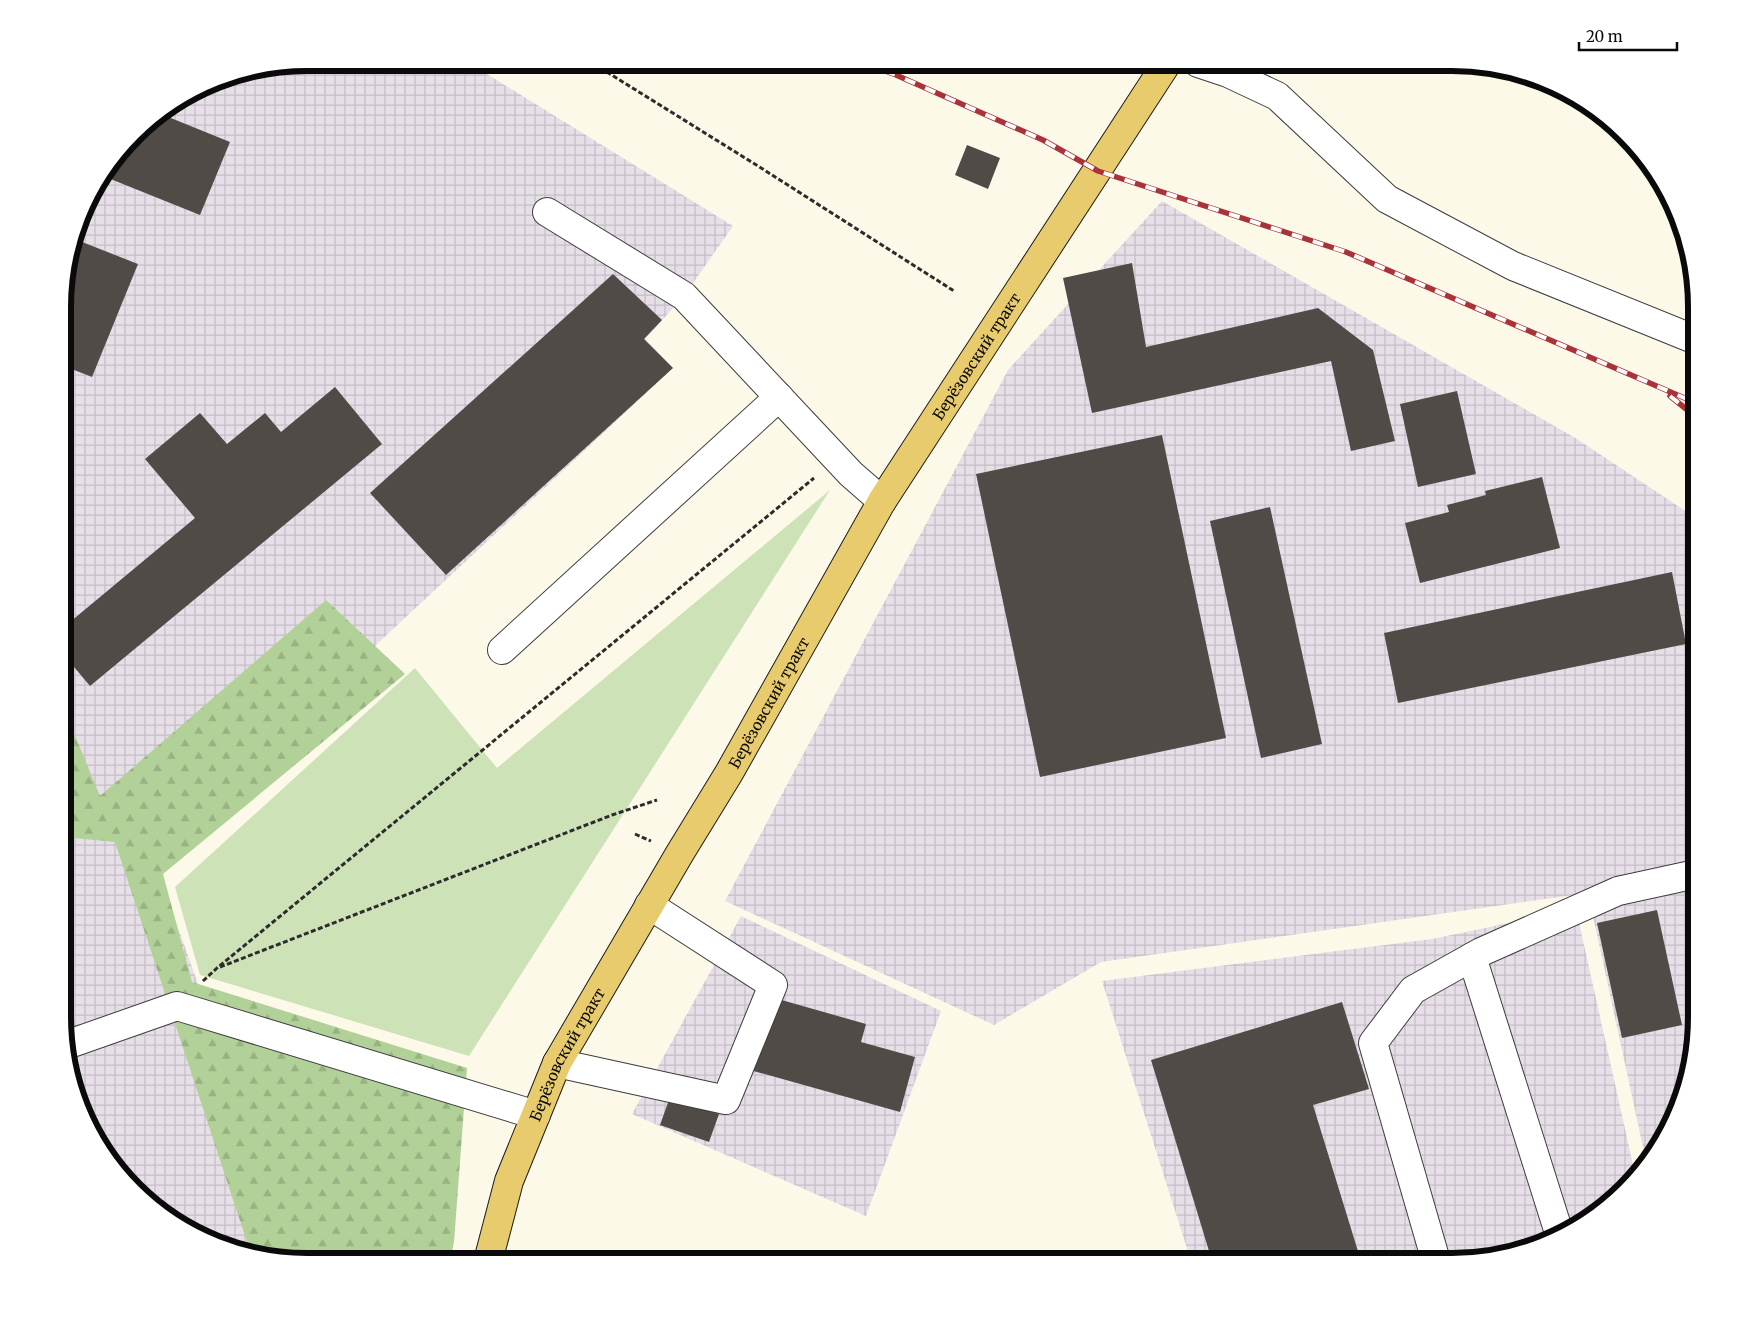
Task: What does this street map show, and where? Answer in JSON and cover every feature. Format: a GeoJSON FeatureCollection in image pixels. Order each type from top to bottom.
{"type":"FeatureCollection","features":[{"type":"Feature","properties":{"kind":"main road","name":"Берёзовский тракт"},"geometry":{"type":"LineString","coordinates":[[490,1253],[509,1182],[557,1063],[729,773],[882,500],[1162,71]]}},
{"type":"Feature","properties":{"kind":"street"},"geometry":{"type":"LineString","coordinates":[[1222,71],[1277,96],[1387,199],[1513,266],[1688,337]]}},
{"type":"Feature","properties":{"kind":"street"},"geometry":{"type":"LineString","coordinates":[[547,212],[684,296],[852,474],[882,500]]}},
{"type":"Feature","properties":{"kind":"street"},"geometry":{"type":"LineString","coordinates":[[502,650],[779,397]]}},
{"type":"Feature","properties":{"kind":"street"},"geometry":{"type":"LineString","coordinates":[[1433,1253],[1373,1043],[1413,990],[1472,957],[1618,891],[1688,876]]}},
{"type":"Feature","properties":{"kind":"street"},"geometry":{"type":"LineString","coordinates":[[557,1063],[726,1100],[773,985],[649,905]]}},
{"type":"Feature","properties":{"kind":"street"},"geometry":{"type":"LineString","coordinates":[[1472,957],[1557,1227]]}},
{"type":"Feature","properties":{"kind":"street"},"geometry":{"type":"LineString","coordinates":[[73,1043],[177,1006],[536,1115]]}},
{"type":"Feature","properties":{"kind":"path"},"geometry":{"type":"LineString","coordinates":[[605,71],[954,291]]}},
{"type":"Feature","properties":{"kind":"path"},"geometry":{"type":"LineString","coordinates":[[177,1006],[217,968],[811,478],[852,474]]}},
{"type":"Feature","properties":{"kind":"path"},"geometry":{"type":"LineString","coordinates":[[217,968],[612,814],[657,800]]}},
{"type":"Feature","properties":{"kind":"shaded area"},"geometry":{"type":"Polygon","coordinates":[[[308,71],[482,71],[733,226],[684,296],[645,339],[673,368],[152,854],[293,1252],[246,1245],[217,1235],[176,1213],[140,1184],[111,1148],[89,1107],[79,1078],[73,1047],[71,1016],[71,308],[73,277],[79,246],[89,217],[111,176],[140,140],[189,103],[217,89],[246,79],[277,73],[308,71]]]}},
{"type":"Feature","properties":{"kind":"shaded area"},"geometry":{"type":"Polygon","coordinates":[[[1162,201],[1577,439],[1688,513],[1688,1016],[1686,1047],[1680,1078],[1670,1107],[1644,1153],[1588,893],[1101,962],[994,1025],[725,901],[1008,370],[1162,201]]]}},
{"type":"Feature","properties":{"kind":"shaded area"},"geometry":{"type":"Polygon","coordinates":[[[1576,909],[1633,1167],[1619,1184],[1570,1221],[1542,1235],[1498,1248],[1451,1253],[1188,1253],[1102,981],[1432,939],[1576,909]]]}},
{"type":"Feature","properties":{"kind":"shaded area"},"geometry":{"type":"Polygon","coordinates":[[[741,916],[941,1011],[866,1216],[632,1114],[741,916]]]}},
{"type":"Feature","properties":{"kind":"green space"},"geometry":{"type":"Polygon","coordinates":[[[830,490],[469,1056],[200,975],[175,887],[415,668],[497,768],[830,490]]]}},
{"type":"Feature","properties":{"kind":"green space"},"geometry":{"type":"Polygon","coordinates":[[[326,600],[405,674],[163,874],[192,982],[467,1068],[452,1253],[308,1253],[277,1251],[248,1245],[115,842],[71,838],[71,726],[100,796],[326,600]]]}},
{"type":"Feature","properties":{"kind":"building"},"geometry":{"type":"Polygon","coordinates":[[[168,117],[230,142],[200,215],[109,179],[140,140],[168,117]]]}},
{"type":"Feature","properties":{"kind":"building"},"geometry":{"type":"Polygon","coordinates":[[[967,145],[1000,158],[988,189],[955,175],[967,145]]]}},
{"type":"Feature","properties":{"kind":"building"},"geometry":{"type":"Polygon","coordinates":[[[81,241],[138,264],[92,377],[71,369],[73,277],[81,241]]]}},
{"type":"Feature","properties":{"kind":"building"},"geometry":{"type":"Polygon","coordinates":[[[1132,263],[1146,347],[1318,308],[1373,350],[1395,441],[1351,451],[1331,361],[1092,413],[1063,278],[1132,263]]]}},
{"type":"Feature","properties":{"kind":"building"},"geometry":{"type":"Polygon","coordinates":[[[613,274],[662,320],[644,339],[673,368],[446,575],[370,493],[613,274]]]}},
{"type":"Feature","properties":{"kind":"building"},"geometry":{"type":"Polygon","coordinates":[[[335,387],[382,444],[90,686],[71,663],[71,621],[195,518],[145,459],[200,413],[227,444],[265,413],[281,432],[335,387]]]}},
{"type":"Feature","properties":{"kind":"building"},"geometry":{"type":"Polygon","coordinates":[[[1457,391],[1476,474],[1418,487],[1400,404],[1457,391]]]}},
{"type":"Feature","properties":{"kind":"building"},"geometry":{"type":"Polygon","coordinates":[[[1162,435],[1226,738],[1040,777],[976,474],[1162,435]]]}},
{"type":"Feature","properties":{"kind":"building"},"geometry":{"type":"Polygon","coordinates":[[[1542,477],[1560,548],[1420,583],[1405,523],[1449,512],[1447,505],[1486,495],[1485,491],[1542,477]]]}},
{"type":"Feature","properties":{"kind":"building"},"geometry":{"type":"Polygon","coordinates":[[[1270,507],[1322,744],[1261,758],[1210,521],[1270,507]]]}},
{"type":"Feature","properties":{"kind":"building"},"geometry":{"type":"Polygon","coordinates":[[[1672,572],[1686,644],[1398,703],[1384,633],[1672,572]]]}},
{"type":"Feature","properties":{"kind":"building"},"geometry":{"type":"Polygon","coordinates":[[[1657,910],[1682,1025],[1622,1038],[1597,923],[1657,910]]]}},
{"type":"Feature","properties":{"kind":"building"},"geometry":{"type":"Polygon","coordinates":[[[771,997],[866,1024],[861,1042],[915,1057],[900,1112],[750,1070],[771,997]]]}},
{"type":"Feature","properties":{"kind":"building"},"geometry":{"type":"Polygon","coordinates":[[[1342,1002],[1369,1089],[1313,1105],[1359,1253],[1210,1253],[1151,1060],[1342,1002]]]}},
{"type":"Feature","properties":{"kind":"building"},"geometry":{"type":"Polygon","coordinates":[[[670,1097],[719,1114],[709,1142],[660,1125],[670,1097]]]}},
{"type":"Feature","properties":{"kind":"railway"},"geometry":{"type":"LineString","coordinates":[[885,71],[1043,140],[1098,171],[1346,252],[1688,400]]}},
{"type":"Feature","properties":{"kind":"railway"},"geometry":{"type":"LineString","coordinates":[[1670,396],[1688,411]]}}]}
